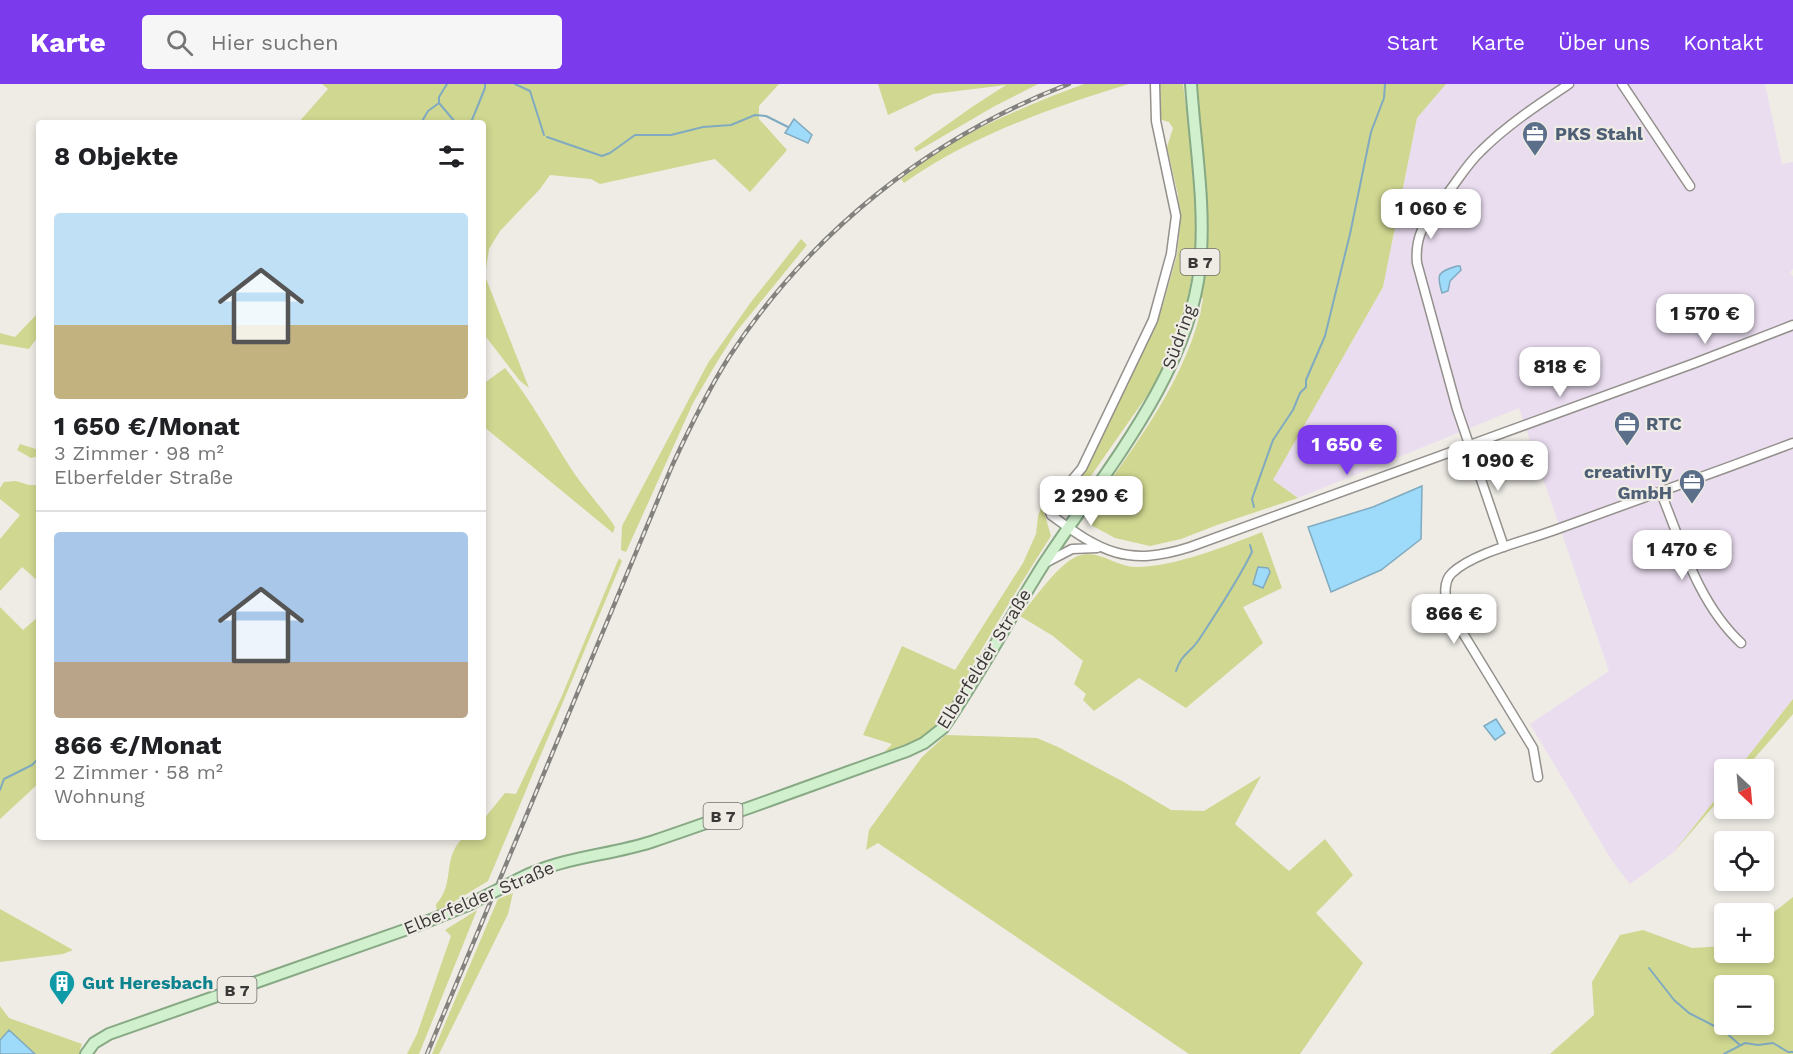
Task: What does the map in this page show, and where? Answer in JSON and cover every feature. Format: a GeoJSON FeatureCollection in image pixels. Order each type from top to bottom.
{"type":"FeatureCollection","features":[{"type":"Feature","properties":{"kind":"main road","name":"Südring"},"geometry":{"type":"LineString","coordinates":[[1068,527],[1137,428],[1179,346],[1189,315],[1200,267],[1202,205],[1191,84]]}},
{"type":"Feature","properties":{"kind":"main road","name":"Elberfelder Straße"},"geometry":{"type":"LineString","coordinates":[[86,1054],[94,1043],[110,1034],[416,926],[468,905],[552,865],[648,843],[924,743],[943,728],[950,718],[1068,527]]}},
{"type":"Feature","properties":{"kind":"street"},"geometry":{"type":"LineString","coordinates":[[1101,548],[1051,515],[1049,502],[1075,478],[1082,468],[1153,320],[1163,288],[1176,229],[1174,201],[1156,121],[1155,84]]}},
{"type":"Feature","properties":{"kind":"street"},"geometry":{"type":"LineString","coordinates":[[1504,547],[1468,445],[1447,375],[1417,263],[1416,250],[1426,221],[1479,152],[1502,132],[1569,84]]}},
{"type":"Feature","properties":{"kind":"street"},"geometry":{"type":"LineString","coordinates":[[1622,84],[1690,186]]}},
{"type":"Feature","properties":{"kind":"street"},"geometry":{"type":"LineString","coordinates":[[1044,564],[1072,549],[1084,547],[1101,548],[1133,556],[1168,554],[1793,325]]}},
{"type":"Feature","properties":{"kind":"street"},"geometry":{"type":"LineString","coordinates":[[1538,777],[1533,748],[1447,607],[1445,585],[1449,575],[1469,561],[1504,547],[1661,493],[1793,443]]}},
{"type":"Feature","properties":{"kind":"street"},"geometry":{"type":"LineString","coordinates":[[1661,493],[1696,583],[1726,629],[1741,643]]}},
{"type":"Feature","properties":{"kind":"shaded area"},"geometry":{"type":"Polygon","coordinates":[[[1446,84],[1765,84],[1782,164],[1793,162],[1793,269],[1790,272],[1793,277],[1793,699],[1746,759],[1714,759],[1714,801],[1674,852],[1630,884],[1612,861],[1530,724],[1609,671],[1519,408],[1298,498],[1273,480],[1383,287],[1417,118],[1446,84]]]}},
{"type":"Feature","properties":{"kind":"green space"},"geometry":{"type":"Polygon","coordinates":[[[322,84],[779,84],[759,106],[759,119],[787,150],[750,192],[715,159],[600,184],[591,179],[550,175],[540,189],[500,231],[489,249],[486,269],[486,120],[301,120],[328,89],[322,84]]]}},
{"type":"Feature","properties":{"kind":"green space"},"geometry":{"type":"Polygon","coordinates":[[[878,84],[1038,84],[993,107],[916,152],[914,148],[1006,85],[933,94],[888,115],[878,84]]]}},
{"type":"Feature","properties":{"kind":"green space"},"geometry":{"type":"Polygon","coordinates":[[[1084,84],[1129,84],[1013,124],[956,151],[904,183],[901,179],[942,149],[976,130],[1029,105],[1084,84]]]}},
{"type":"Feature","properties":{"kind":"green space"},"geometry":{"type":"Polygon","coordinates":[[[1160,84],[1183,84],[1197,196],[1195,258],[1185,313],[1175,347],[1160,377],[1065,513],[1055,513],[1053,507],[1058,499],[1081,477],[1148,340],[1163,304],[1177,255],[1180,225],[1178,195],[1167,147],[1173,128],[1169,122],[1159,119],[1160,84]]]}},
{"type":"Feature","properties":{"kind":"green space"},"geometry":{"type":"Polygon","coordinates":[[[1196,84],[1446,84],[1417,118],[1383,287],[1273,480],[1298,498],[1181,539],[1150,546],[1115,538],[1089,524],[1090,510],[1158,410],[1186,356],[1196,328],[1203,299],[1199,293],[1205,262],[1208,223],[1196,84]]]}},
{"type":"Feature","properties":{"kind":"green space"},"geometry":{"type":"Polygon","coordinates":[[[801,239],[807,245],[736,332],[693,403],[626,552],[621,550],[622,526],[708,363],[751,302],[801,239]]]}},
{"type":"Feature","properties":{"kind":"green space"},"geometry":{"type":"Polygon","coordinates":[[[486,279],[529,388],[520,381],[486,337],[486,279]]]}},
{"type":"Feature","properties":{"kind":"green space"},"geometry":{"type":"Polygon","coordinates":[[[36,315],[36,339],[29,349],[0,344],[0,333],[15,337],[36,315]]]}},
{"type":"Feature","properties":{"kind":"green space"},"geometry":{"type":"Polygon","coordinates":[[[505,368],[532,405],[577,477],[615,527],[613,533],[486,428],[486,382],[505,368]]]}},
{"type":"Feature","properties":{"kind":"green space"},"geometry":{"type":"Polygon","coordinates":[[[20,444],[36,449],[36,457],[31,458],[17,450],[20,444]]]}},
{"type":"Feature","properties":{"kind":"green space"},"geometry":{"type":"Polygon","coordinates":[[[16,481],[36,485],[36,579],[22,567],[0,591],[0,539],[20,515],[0,499],[0,488],[4,482],[16,481]]]}},
{"type":"Feature","properties":{"kind":"green space"},"geometry":{"type":"Polygon","coordinates":[[[1042,505],[1051,536],[996,624],[948,711],[934,728],[918,741],[899,749],[885,751],[892,744],[863,735],[902,646],[955,670],[1023,563],[1036,534],[1042,505]]]}},
{"type":"Feature","properties":{"kind":"green space"},"geometry":{"type":"Polygon","coordinates":[[[1262,532],[1282,588],[1243,607],[1263,643],[1186,708],[1139,678],[1094,711],[1083,700],[1086,694],[1074,684],[1083,661],[1053,636],[1020,616],[1056,572],[1073,558],[1081,555],[1100,556],[1134,567],[1165,564],[1199,555],[1262,532]]]}},
{"type":"Feature","properties":{"kind":"green space"},"geometry":{"type":"Polygon","coordinates":[[[619,558],[622,561],[488,881],[437,912],[436,904],[446,888],[450,862],[457,845],[461,840],[486,840],[486,816],[505,793],[516,794],[561,698],[619,558]]]}},
{"type":"Feature","properties":{"kind":"green space"},"geometry":{"type":"Polygon","coordinates":[[[0,607],[23,630],[36,619],[36,786],[0,819],[0,607]]]}},
{"type":"Feature","properties":{"kind":"green space"},"geometry":{"type":"Polygon","coordinates":[[[1793,699],[1793,714],[1754,759],[1746,759],[1793,699]]]}},
{"type":"Feature","properties":{"kind":"green space"},"geometry":{"type":"Polygon","coordinates":[[[946,735],[1037,738],[1122,781],[1171,810],[1204,811],[1261,776],[1235,824],[1289,871],[1325,839],[1353,875],[1316,913],[1363,963],[1300,1054],[1189,1054],[878,843],[866,850],[869,830],[922,757],[946,735]]]}},
{"type":"Feature","properties":{"kind":"green space"},"geometry":{"type":"Polygon","coordinates":[[[1714,801],[1714,806],[1674,852],[1714,801]]]}},
{"type":"Feature","properties":{"kind":"green space"},"geometry":{"type":"Polygon","coordinates":[[[513,893],[508,914],[439,1054],[432,1054],[498,899],[513,893]]]}},
{"type":"Feature","properties":{"kind":"green space"},"geometry":{"type":"Polygon","coordinates":[[[1793,897],[1793,1054],[1550,1054],[1594,1015],[1592,982],[1620,935],[1643,930],[1692,948],[1714,947],[1714,963],[1774,963],[1774,912],[1793,897]]]}},
{"type":"Feature","properties":{"kind":"green space"},"geometry":{"type":"Polygon","coordinates":[[[0,909],[73,950],[63,954],[0,962],[0,909]]]}},
{"type":"Feature","properties":{"kind":"green space"},"geometry":{"type":"Polygon","coordinates":[[[477,910],[419,1054],[407,1054],[417,1034],[451,936],[445,930],[477,910]]]}},
{"type":"Feature","properties":{"kind":"green space"},"geometry":{"type":"Polygon","coordinates":[[[0,1006],[9,1018],[82,1044],[79,1054],[0,1054],[0,1006]]]}},
{"type":"Feature","properties":{"kind":"water"},"geometry":{"type":"Polygon","coordinates":[[[794,119],[812,135],[808,143],[785,133],[794,119]]]}},
{"type":"Feature","properties":{"kind":"water"},"geometry":{"type":"Polygon","coordinates":[[[1460,266],[1461,270],[1450,281],[1448,291],[1442,293],[1440,274],[1460,266]]]}},
{"type":"Feature","properties":{"kind":"water"},"geometry":{"type":"Polygon","coordinates":[[[1422,486],[1421,539],[1381,570],[1331,592],[1308,527],[1373,507],[1422,486]]]}},
{"type":"Feature","properties":{"kind":"water"},"geometry":{"type":"Polygon","coordinates":[[[1258,567],[1268,568],[1270,572],[1263,588],[1253,584],[1258,567]]]}},
{"type":"Feature","properties":{"kind":"water"},"geometry":{"type":"Polygon","coordinates":[[[1496,719],[1505,733],[1495,740],[1484,726],[1496,719]]]}},
{"type":"Feature","properties":{"kind":"water"},"geometry":{"type":"Polygon","coordinates":[[[9,1030],[35,1054],[0,1054],[0,1040],[9,1030]]]}},
{"type":"Feature","properties":{"kind":"waterway"},"geometry":{"type":"LineString","coordinates":[[439,103],[439,97],[447,84]]}},
{"type":"Feature","properties":{"kind":"waterway"},"geometry":{"type":"LineString","coordinates":[[472,120],[485,84]]}},
{"type":"Feature","properties":{"kind":"waterway"},"geometry":{"type":"LineString","coordinates":[[515,84],[530,91],[544,135]]}},
{"type":"Feature","properties":{"kind":"waterway"},"geometry":{"type":"LineString","coordinates":[[1254,507],[1252,499],[1273,440],[1293,410],[1300,393],[1306,387],[1306,380],[1325,336],[1350,234],[1371,132],[1384,98],[1385,84]]}},
{"type":"Feature","properties":{"kind":"waterway"},"geometry":{"type":"LineString","coordinates":[[423,120],[428,111],[439,103],[453,120]]}},
{"type":"Feature","properties":{"kind":"waterway"},"geometry":{"type":"LineString","coordinates":[[547,137],[602,156],[635,135],[671,135],[703,127],[731,125],[755,115],[766,116],[788,127]]}},
{"type":"Feature","properties":{"kind":"waterway"},"geometry":{"type":"LineString","coordinates":[[1176,671],[1183,657],[1198,641],[1233,587],[1252,552],[1250,545]]}},
{"type":"Feature","properties":{"kind":"waterway"},"geometry":{"type":"LineString","coordinates":[[0,790],[4,779],[36,761]]}},
{"type":"Feature","properties":{"kind":"waterway"},"geometry":{"type":"LineString","coordinates":[[1649,968],[1674,1000],[1689,1013],[1724,1031],[1740,1045]]}},
{"type":"Feature","properties":{"kind":"waterway"},"geometry":{"type":"LineString","coordinates":[[1724,1054],[1745,1043],[1758,1045],[1773,1043],[1788,1052],[1793,1052]]}},
{"type":"Feature","properties":{"kind":"railway"},"geometry":{"type":"LineString","coordinates":[[427,1054],[672,466],[729,357],[761,312],[797,269],[877,194],[922,161],[969,132],[1018,106],[1069,84]]}},
{"type":"Feature","properties":{"kind":"place","name":"PKS Stahl"},"geometry":{"type":"Point","coordinates":[1535,157]}},
{"type":"Feature","properties":{"kind":"place","name":"RTC"},"geometry":{"type":"Point","coordinates":[1627,447]}},
{"type":"Feature","properties":{"kind":"place","name":"creativITy GmbH"},"geometry":{"type":"Point","coordinates":[1692,505]}},
{"type":"Feature","properties":{"kind":"place","name":"Gut Heresbach"},"geometry":{"type":"Point","coordinates":[62,1006]}}]}
